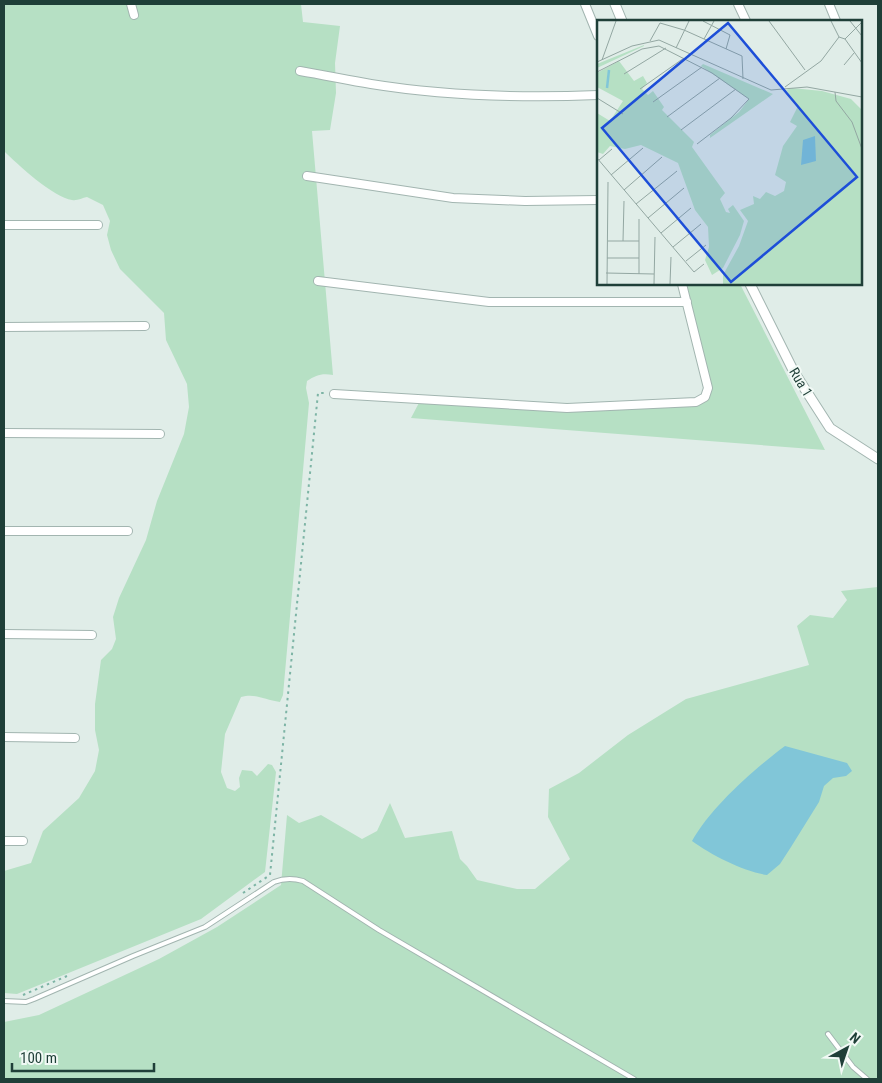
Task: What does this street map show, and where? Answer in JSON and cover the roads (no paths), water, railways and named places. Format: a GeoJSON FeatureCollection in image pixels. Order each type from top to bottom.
{"type":"FeatureCollection","features":[{"type":"Feature","properties":{"kind":"street"},"geometry":{"type":"LineString","coordinates":[[131,4],[134,15]]}},
{"type":"Feature","properties":{"kind":"street"},"geometry":{"type":"LineString","coordinates":[[585,4],[597,34]]}},
{"type":"Feature","properties":{"kind":"street"},"geometry":{"type":"LineString","coordinates":[[615,4],[622,20]]}},
{"type":"Feature","properties":{"kind":"street"},"geometry":{"type":"LineString","coordinates":[[738,4],[746,20]]}},
{"type":"Feature","properties":{"kind":"street"},"geometry":{"type":"LineString","coordinates":[[829,4],[836,20]]}},
{"type":"Feature","properties":{"kind":"street"},"geometry":{"type":"LineString","coordinates":[[300,71],[372,84],[446,92],[552,97],[597,96]]}},
{"type":"Feature","properties":{"kind":"street"},"geometry":{"type":"LineString","coordinates":[[307,176],[453,198],[525,201],[597,200]]}},
{"type":"Feature","properties":{"kind":"street"},"geometry":{"type":"LineString","coordinates":[[4,225],[98,225]]}},
{"type":"Feature","properties":{"kind":"street"},"geometry":{"type":"LineString","coordinates":[[318,281],[489,302],[687,302]]}},
{"type":"Feature","properties":{"kind":"street"},"geometry":{"type":"LineString","coordinates":[[334,394],[567,408],[696,402],[705,397],[708,388],[682,285]]}},
{"type":"Feature","properties":{"kind":"street","name":"Rua 1"},"geometry":{"type":"LineString","coordinates":[[753,285],[794,372],[830,428],[878,459]]}},
{"type":"Feature","properties":{"kind":"street"},"geometry":{"type":"LineString","coordinates":[[4,328],[145,326]]}},
{"type":"Feature","properties":{"kind":"street"},"geometry":{"type":"LineString","coordinates":[[4,433],[160,434]]}},
{"type":"Feature","properties":{"kind":"street"},"geometry":{"type":"LineString","coordinates":[[4,531],[128,531]]}},
{"type":"Feature","properties":{"kind":"street"},"geometry":{"type":"LineString","coordinates":[[4,634],[92,635]]}},
{"type":"Feature","properties":{"kind":"street"},"geometry":{"type":"LineString","coordinates":[[4,737],[75,738]]}},
{"type":"Feature","properties":{"kind":"street"},"geometry":{"type":"LineString","coordinates":[[4,841],[23,842]]}},
{"type":"Feature","properties":{"kind":"lane"},"geometry":{"type":"LineString","coordinates":[[4,1001],[18,1003],[34,1000],[132,956],[205,927],[274,882],[281,879],[296,879],[303,881],[379,930],[634,1079]]}},
{"type":"Feature","properties":{"kind":"lane"},"geometry":{"type":"LineString","coordinates":[[828,1034],[853,1066],[867,1079]]}},
{"type":"Feature","properties":{"kind":"water"},"geometry":{"type":"Polygon","coordinates":[[[785,746],[847,763],[852,771],[846,776],[833,778],[824,786],[819,802],[780,864],[767,875],[758,873],[728,862],[692,841],[710,815],[734,789],[785,746]]]}}]}
